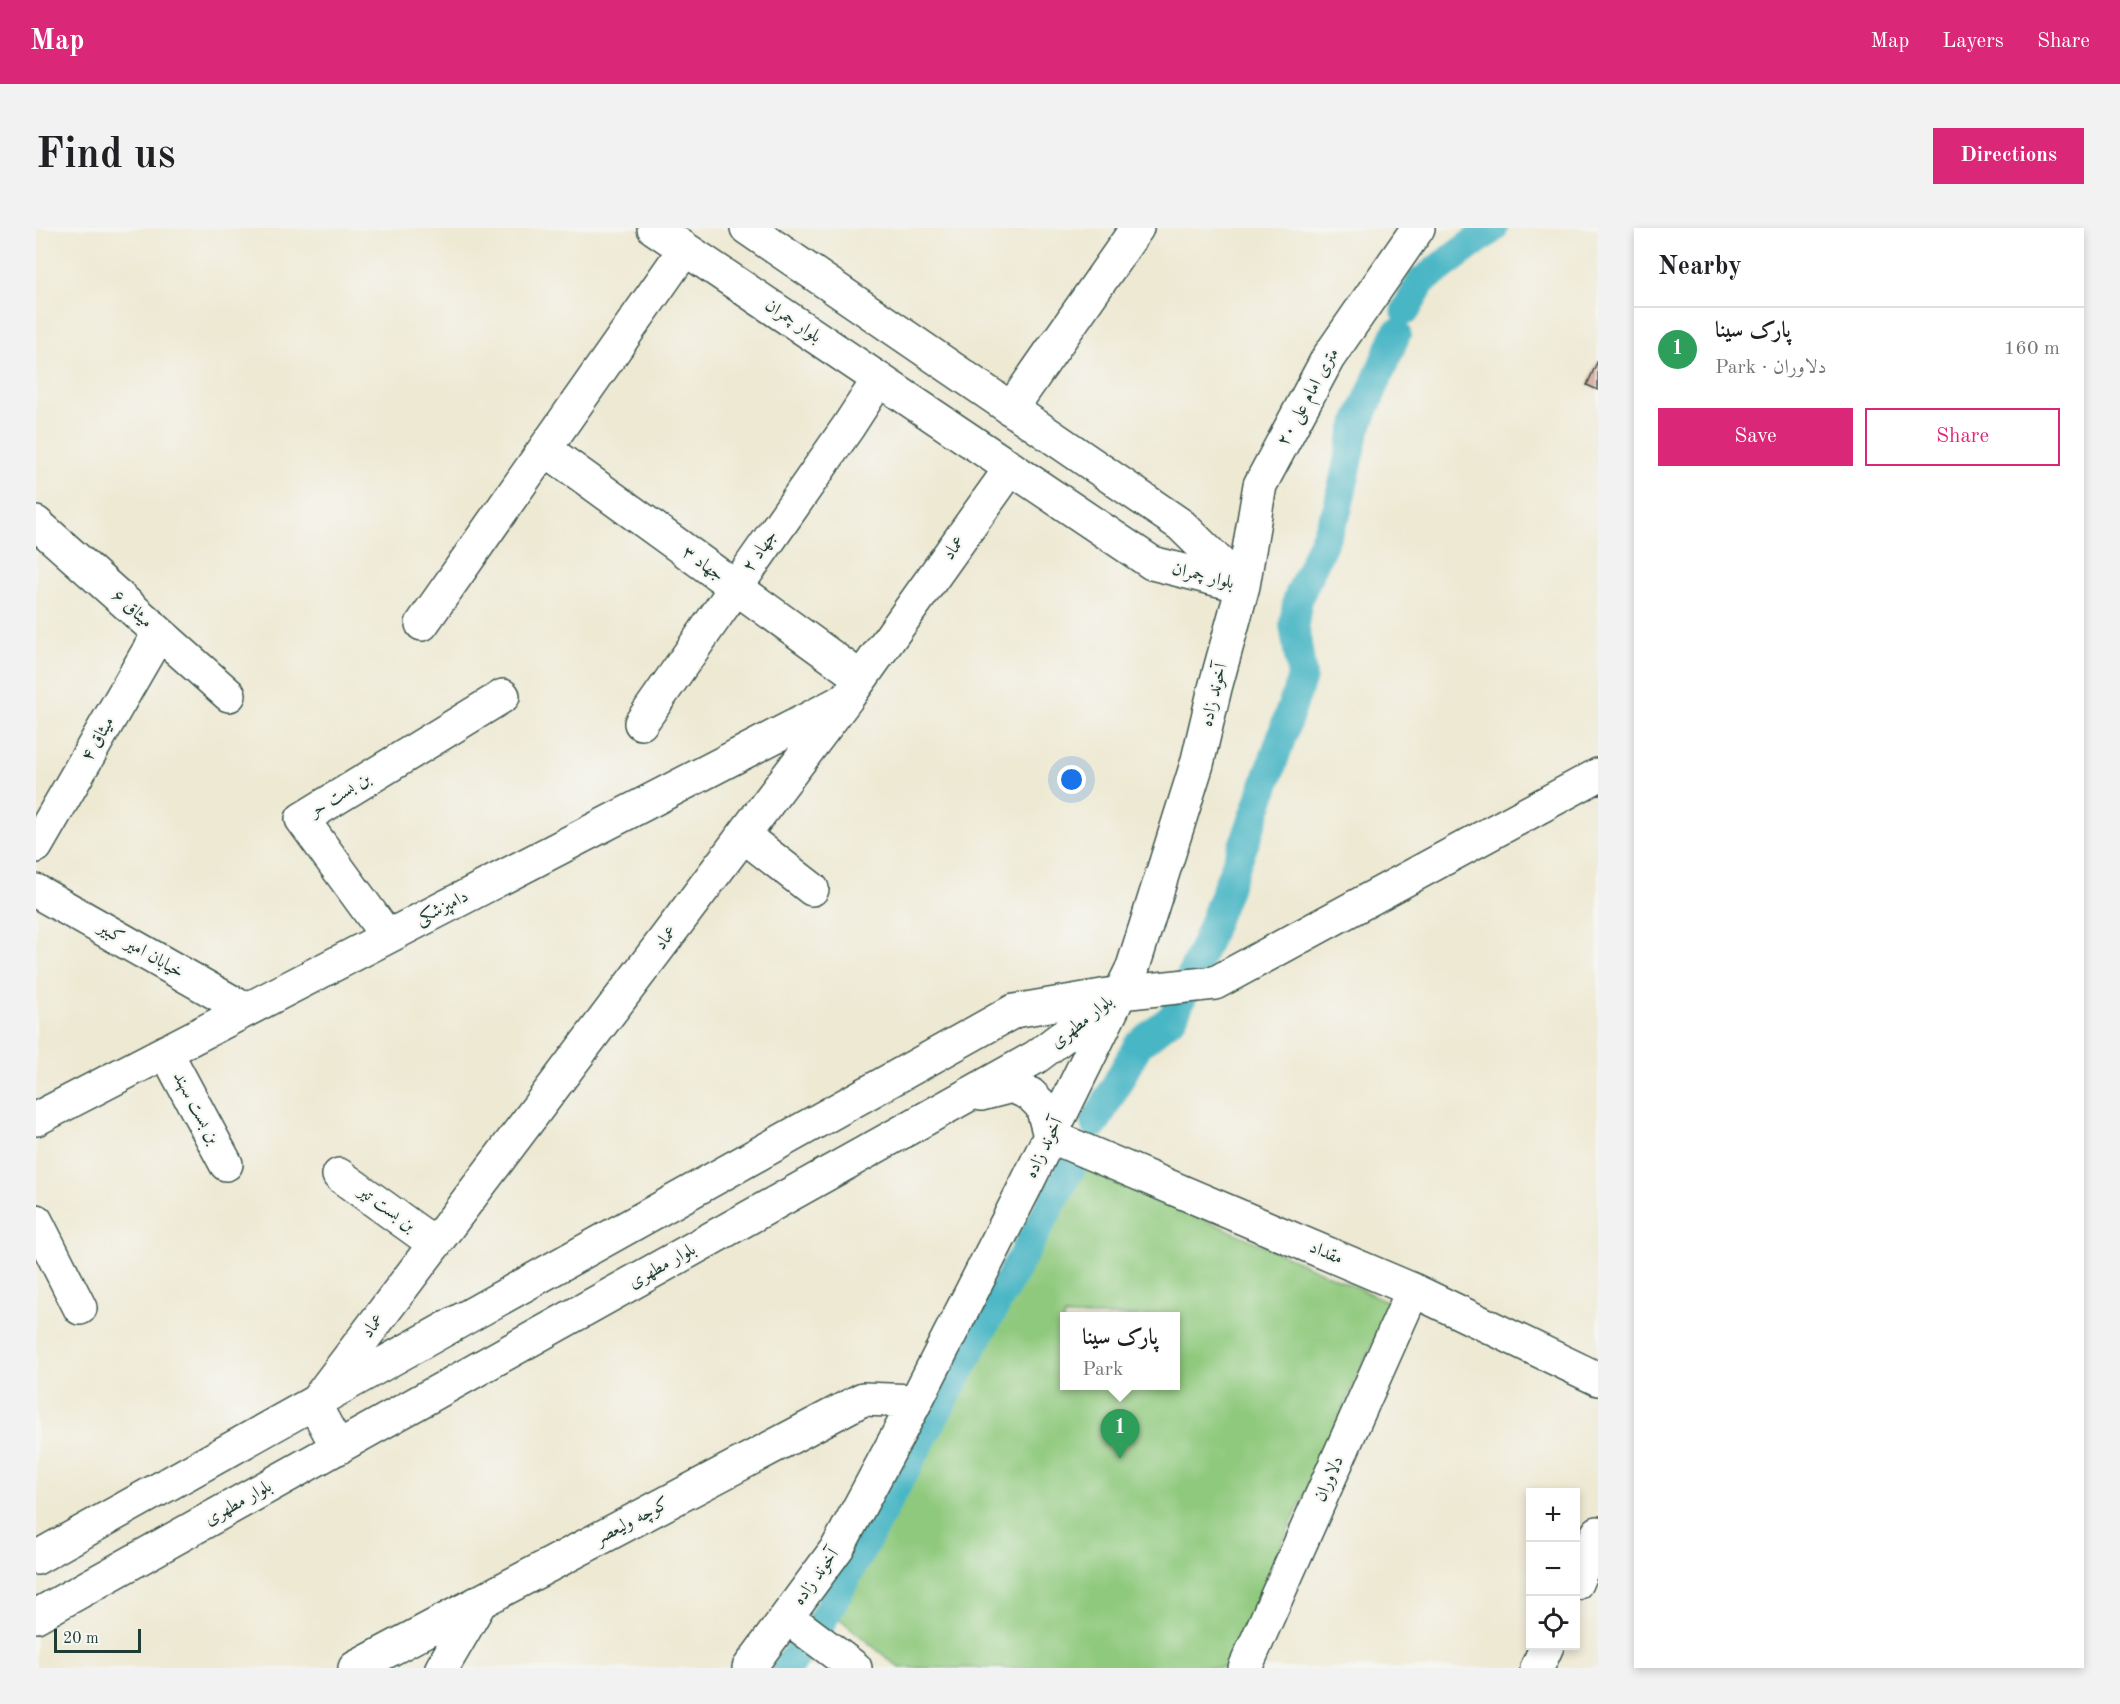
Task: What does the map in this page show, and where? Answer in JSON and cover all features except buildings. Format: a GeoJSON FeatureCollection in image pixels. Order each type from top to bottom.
{"type":"FeatureCollection","features":[{"type":"Feature","properties":{"kind":"street","name":"بلوار چمران"},"geometry":{"type":"LineString","coordinates":[[654,228],[1152,563],[1243,586]]}},
{"type":"Feature","properties":{"kind":"street","name":"بلوار چمران"},"geometry":{"type":"LineString","coordinates":[[747,228],[1181,525],[1243,586]]}},
{"type":"Feature","properties":{"kind":"street"},"geometry":{"type":"LineString","coordinates":[[1011,409],[1137,228]]}},
{"type":"Feature","properties":{"kind":"street","name":"۲۰ متری امام علی"},"geometry":{"type":"LineString","coordinates":[[1243,586],[1260,485],[1328,358],[1418,228]]}},
{"type":"Feature","properties":{"kind":"street"},"geometry":{"type":"LineString","coordinates":[[422,624],[685,249]]}},
{"type":"Feature","properties":{"kind":"street","name":"جهاد ۲"},"geometry":{"type":"LineString","coordinates":[[641,723],[879,379]]}},
{"type":"Feature","properties":{"kind":"street","name":"جهاد ۳"},"geometry":{"type":"LineString","coordinates":[[545,449],[735,587],[854,688]]}},
{"type":"Feature","properties":{"kind":"street","name":"عماد"},"geometry":{"type":"LineString","coordinates":[[314,1404],[744,836],[854,688],[1011,468]]}},
{"type":"Feature","properties":{"kind":"street","name":"میثاق ۶"},"geometry":{"type":"LineString","coordinates":[[39,533],[229,695]]}},
{"type":"Feature","properties":{"kind":"street","name":"آخوند زاده"},"geometry":{"type":"LineString","coordinates":[[749,1668],[838,1547],[916,1401],[1133,967],[1197,764],[1243,586]]}},
{"type":"Feature","properties":{"kind":"street","name":"میثاق ۴"},"geometry":{"type":"LineString","coordinates":[[36,846],[159,633]]}},
{"type":"Feature","properties":{"kind":"street","name":"دامپزشکی"},"geometry":{"type":"LineString","coordinates":[[36,1119],[854,688]]}},
{"type":"Feature","properties":{"kind":"street","name":"بن بست حر"},"geometry":{"type":"LineString","coordinates":[[387,936],[302,819],[503,696]]}},
{"type":"Feature","properties":{"kind":"street"},"geometry":{"type":"LineString","coordinates":[[1119,993],[1215,983],[1598,775]]}},
{"type":"Feature","properties":{"kind":"street"},"geometry":{"type":"LineString","coordinates":[[744,836],[812,889]]}},
{"type":"Feature","properties":{"kind":"street","name":"خیابان امیر کبیر"},"geometry":{"type":"LineString","coordinates":[[36,891],[246,1010]]}},
{"type":"Feature","properties":{"kind":"street","name":"بلوار مطهری"},"geometry":{"type":"LineString","coordinates":[[36,1616],[1036,1057],[1119,993]]}},
{"type":"Feature","properties":{"kind":"street","name":"بلوار مطهری"},"geometry":{"type":"LineString","coordinates":[[36,1558],[1014,1011],[1119,993]]}},
{"type":"Feature","properties":{"kind":"street","name":"بن بست سهند"},"geometry":{"type":"LineString","coordinates":[[166,1052],[226,1164]]}},
{"type":"Feature","properties":{"kind":"street"},"geometry":{"type":"LineString","coordinates":[[956,1102],[1012,1086],[1030,1094],[1042,1106],[1050,1136]]}},
{"type":"Feature","properties":{"kind":"street","name":"مقداد"},"geometry":{"type":"LineString","coordinates":[[1050,1136],[1413,1290],[1598,1379]]}},
{"type":"Feature","properties":{"kind":"street","name":"بن بست تیر"},"geometry":{"type":"LineString","coordinates":[[339,1174],[435,1244]]}},
{"type":"Feature","properties":{"kind":"street"},"geometry":{"type":"LineString","coordinates":[[36,1221],[80,1308]]}},
{"type":"Feature","properties":{"kind":"street","name":"دلاوران"},"geometry":{"type":"LineString","coordinates":[[1245,1668],[1413,1290]]}},
{"type":"Feature","properties":{"kind":"street","name":"کوچه ولیعصر"},"geometry":{"type":"LineString","coordinates":[[355,1668],[863,1399],[916,1401]]}},
{"type":"Feature","properties":{"kind":"street"},"geometry":{"type":"LineString","coordinates":[[314,1404],[338,1448]]}},
{"type":"Feature","properties":{"kind":"street"},"geometry":{"type":"LineString","coordinates":[[1580,1572],[1597,1536]]}},
{"type":"Feature","properties":{"kind":"street"},"geometry":{"type":"LineString","coordinates":[[442,1668],[481,1601]]}},
{"type":"Feature","properties":{"kind":"street"},"geometry":{"type":"LineString","coordinates":[[787,1617],[855,1668]]}},
{"type":"Feature","properties":{"kind":"street"},"geometry":{"type":"LineString","coordinates":[[1537,1668],[1545,1650]]}},
{"type":"Feature","properties":{"kind":"green space"},"geometry":{"type":"Polygon","coordinates":[[[1082,1164],[1391,1303],[1226,1668],[899,1668],[834,1614],[1082,1164]]]}},
{"type":"Feature","properties":{"kind":"waterway"},"geometry":{"type":"LineString","coordinates":[[1406,310],[1421,282],[1493,228]]}},
{"type":"Feature","properties":{"kind":"waterway"},"geometry":{"type":"LineString","coordinates":[[1095,1123],[1138,1045],[1173,1017],[1207,940],[1253,820],[1302,677],[1294,624],[1298,598],[1337,511],[1355,431],[1396,334]]}},
{"type":"Feature","properties":{"kind":"waterway"},"geometry":{"type":"LineString","coordinates":[[786,1668],[818,1628],[1073,1164]]}},
{"type":"Feature","properties":{"kind":"place","name":"پارک سینا"},"geometry":{"type":"Point","coordinates":[1120,1459]}}]}
